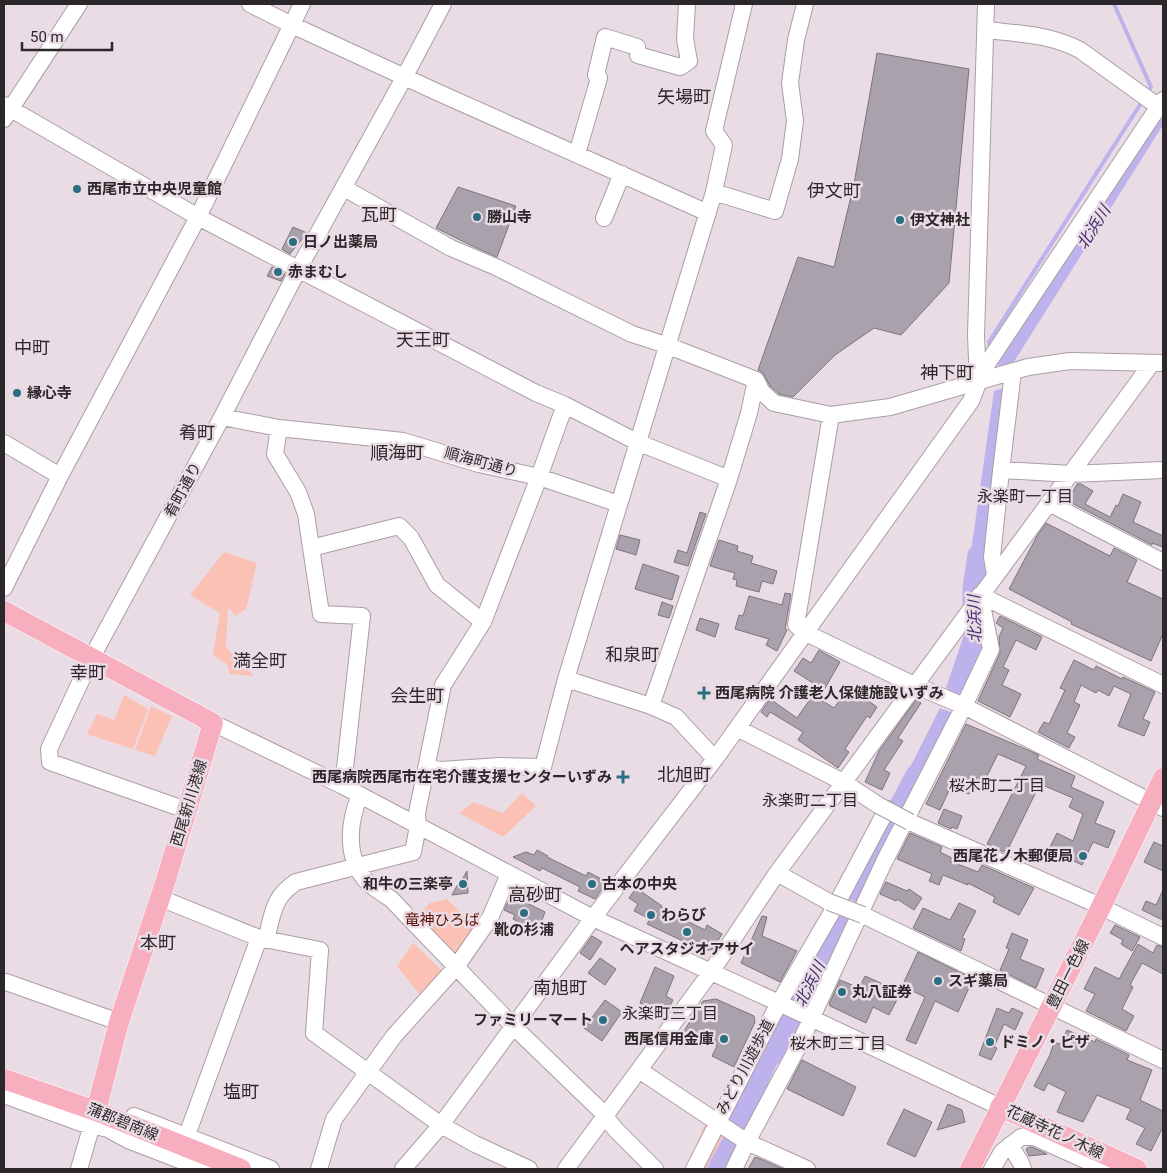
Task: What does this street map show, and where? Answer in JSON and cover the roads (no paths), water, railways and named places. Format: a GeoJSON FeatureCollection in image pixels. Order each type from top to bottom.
{"type":"FeatureCollection","features":[{"type":"Feature","properties":{"kind":"main road"},"geometry":{"type":"LineString","coordinates":[[4,611],[213,723]]}},
{"type":"Feature","properties":{"kind":"main road","name":"西尾新川港線"},"geometry":{"type":"LineString","coordinates":[[95,1113],[119,1022],[160,898],[213,723]]}},
{"type":"Feature","properties":{"kind":"main road","name":"豊田一色線"},"geometry":{"type":"LineString","coordinates":[[970,1169],[1101,907],[1157,805],[1163,778]]}},
{"type":"Feature","properties":{"kind":"main road","name":"蒲郡碧南線"},"geometry":{"type":"LineString","coordinates":[[4,1079],[95,1113],[186,1142],[241,1169]]}},
{"type":"Feature","properties":{"kind":"main road","name":"花蔵寺花ノ木線"},"geometry":{"type":"LineString","coordinates":[[1000,1107],[1137,1169]]}},
{"type":"Feature","properties":{"kind":"street"},"geometry":{"type":"LineString","coordinates":[[79,4],[6,111],[198,217],[536,393],[565,405],[637,442],[729,479]]}},
{"type":"Feature","properties":{"kind":"street"},"geometry":{"type":"LineString","coordinates":[[250,4],[292,25],[708,212]]}},
{"type":"Feature","properties":{"kind":"street"},"geometry":{"type":"LineString","coordinates":[[4,588],[60,476],[198,217],[302,4]]}},
{"type":"Feature","properties":{"kind":"street","name":"肴町通り"},"geometry":{"type":"LineString","coordinates":[[186,810],[50,762],[49,749],[92,658],[222,417],[299,268],[443,4]]}},
{"type":"Feature","properties":{"kind":"street"},"geometry":{"type":"LineString","coordinates":[[577,154],[599,78],[596,75],[605,37],[637,47],[638,55],[680,67],[689,61],[685,39],[687,4]]}},
{"type":"Feature","properties":{"kind":"street"},"geometry":{"type":"LineString","coordinates":[[426,768],[441,770],[500,766],[543,767],[566,679],[714,192],[724,145],[714,131],[744,4]]}},
{"type":"Feature","properties":{"kind":"street"},"geometry":{"type":"LineString","coordinates":[[714,192],[775,212],[790,159],[794,121],[790,83],[796,40],[804,4]]}},
{"type":"Feature","properties":{"kind":"street"},"geometry":{"type":"LineString","coordinates":[[980,380],[976,335],[986,4]]}},
{"type":"Feature","properties":{"kind":"street"},"geometry":{"type":"LineString","coordinates":[[403,1169],[441,1125],[593,918],[715,759],[971,401],[980,380],[1161,104],[1068,43],[1046,36],[986,30]]}},
{"type":"Feature","properties":{"kind":"street"},"geometry":{"type":"LineString","coordinates":[[604,218],[622,174]]}},
{"type":"Feature","properties":{"kind":"street"},"geometry":{"type":"LineString","coordinates":[[344,188],[452,248],[496,267],[632,334],[666,345],[756,380],[762,392],[774,402],[831,414],[890,407],[1019,370],[1070,361],[1158,363]]}},
{"type":"Feature","properties":{"kind":"street"},"geometry":{"type":"LineString","coordinates":[[566,1169],[711,972],[776,873],[843,782],[920,688],[937,656],[980,595],[1158,363]]}},
{"type":"Feature","properties":{"kind":"street"},"geometry":{"type":"LineString","coordinates":[[995,575],[992,557],[1001,470],[1019,370]]}},
{"type":"Feature","properties":{"kind":"street"},"geometry":{"type":"LineString","coordinates":[[651,706],[729,479],[749,414],[756,380]]}},
{"type":"Feature","properties":{"kind":"street"},"geometry":{"type":"LineString","coordinates":[[749,414],[757,407],[774,402]]}},
{"type":"Feature","properties":{"kind":"street"},"geometry":{"type":"LineString","coordinates":[[272,1169],[186,1142],[278,898],[296,882],[413,852],[426,768],[443,685],[483,622],[565,405]]}},
{"type":"Feature","properties":{"kind":"street"},"geometry":{"type":"LineString","coordinates":[[831,414],[796,625],[804,632],[920,688],[963,705],[1157,805]]}},
{"type":"Feature","properties":{"kind":"street","name":"順海町通り"},"geometry":{"type":"LineString","coordinates":[[222,417],[279,428],[403,440],[479,464],[539,477],[619,504]]}},
{"type":"Feature","properties":{"kind":"street"},"geometry":{"type":"LineString","coordinates":[[279,428],[274,454],[298,492],[306,514],[321,614],[362,616],[343,786]]}},
{"type":"Feature","properties":{"kind":"street"},"geometry":{"type":"LineString","coordinates":[[4,443],[60,476]]}},
{"type":"Feature","properties":{"kind":"street"},"geometry":{"type":"LineString","coordinates":[[1001,470],[1071,474],[1163,470]]}},
{"type":"Feature","properties":{"kind":"street"},"geometry":{"type":"LineString","coordinates":[[1049,503],[1163,562]]}},
{"type":"Feature","properties":{"kind":"street"},"geometry":{"type":"LineString","coordinates":[[311,548],[399,526],[411,538],[437,586],[483,622]]}},
{"type":"Feature","properties":{"kind":"street"},"geometry":{"type":"LineString","coordinates":[[980,595],[1163,685]]}},
{"type":"Feature","properties":{"kind":"street"},"geometry":{"type":"LineString","coordinates":[[734,1169],[799,1046],[806,1017],[991,649],[980,595]]}},
{"type":"Feature","properties":{"kind":"street"},"geometry":{"type":"LineString","coordinates":[[566,679],[651,706],[676,717],[715,759]]}},
{"type":"Feature","properties":{"kind":"street"},"geometry":{"type":"LineString","coordinates":[[213,723],[343,786],[593,918],[1000,1107]]}},
{"type":"Feature","properties":{"kind":"street"},"geometry":{"type":"LineString","coordinates":[[737,728],[843,782],[910,822],[1101,907],[1163,937]]}},
{"type":"Feature","properties":{"kind":"street"},"geometry":{"type":"LineString","coordinates":[[360,795],[355,808],[350,840],[356,867],[369,883],[390,899],[513,1026],[600,1110],[655,1169]]}},
{"type":"Feature","properties":{"kind":"street","name":"みどり川遊歩道"},"geometry":{"type":"LineString","coordinates":[[694,1169],[716,1122],[882,807]]}},
{"type":"Feature","properties":{"kind":"street"},"geometry":{"type":"LineString","coordinates":[[776,873],[833,903],[863,915],[1163,1060]]}},
{"type":"Feature","properties":{"kind":"street"},"geometry":{"type":"LineString","coordinates":[[319,1169],[334,1118],[394,1036],[456,967],[490,918],[509,874]]}},
{"type":"Feature","properties":{"kind":"street"},"geometry":{"type":"LineString","coordinates":[[160,898],[263,939],[320,950],[314,1033],[441,1125],[475,1144],[529,1169]]}},
{"type":"Feature","properties":{"kind":"street"},"geometry":{"type":"LineString","coordinates":[[6,982],[119,1022]]}},
{"type":"Feature","properties":{"kind":"street"},"geometry":{"type":"LineString","coordinates":[[639,1070],[747,1142],[807,1169]]}},
{"type":"Feature","properties":{"kind":"street"},"geometry":{"type":"LineString","coordinates":[[4,1074],[86,1100],[108,1129],[128,1140],[203,1169]]}},
{"type":"Feature","properties":{"kind":"street"},"geometry":{"type":"LineString","coordinates":[[4,1096],[95,1113]]}},
{"type":"Feature","properties":{"kind":"street"},"geometry":{"type":"LineString","coordinates":[[79,1169],[95,1113]]}},
{"type":"Feature","properties":{"kind":"street"},"geometry":{"type":"LineString","coordinates":[[992,1169],[1002,1152],[1021,1137],[1034,1137],[1105,1169]]}},
{"type":"Feature","properties":{"kind":"street"},"geometry":{"type":"LineString","coordinates":[[1010,1145],[1023,1169]]}},
{"type":"Feature","properties":{"kind":"water","name":"北浜川"},"geometry":{"type":"Polygon","coordinates":[[[1157,116],[1163,121],[1163,125],[1010,368],[997,365],[1157,116]]]}},
{"type":"Feature","properties":{"kind":"water","name":"北浜川"},"geometry":{"type":"Polygon","coordinates":[[[1004,388],[982,575],[965,593],[994,391],[1004,388]]]}},
{"type":"Feature","properties":{"kind":"water","name":"北浜川"},"geometry":{"type":"Polygon","coordinates":[[[981,611],[982,651],[961,697],[946,688],[967,626],[981,611]]]}},
{"type":"Feature","properties":{"kind":"water"},"geometry":{"type":"Polygon","coordinates":[[[940,708],[953,713],[908,804],[895,797],[940,708]]]}},
{"type":"Feature","properties":{"kind":"water"},"geometry":{"type":"Polygon","coordinates":[[[889,813],[897,817],[858,903],[847,898],[889,813]]]}},
{"type":"Feature","properties":{"kind":"water","name":"北浜川"},"geometry":{"type":"Polygon","coordinates":[[[840,912],[850,915],[811,999],[792,990],[840,912]]]}},
{"type":"Feature","properties":{"kind":"water","name":"北浜川"},"geometry":{"type":"Polygon","coordinates":[[[772,1026],[792,1031],[745,1134],[727,1123],[772,1026]]]}},
{"type":"Feature","properties":{"kind":"water"},"geometry":{"type":"Polygon","coordinates":[[[725,1134],[738,1142],[725,1169],[706,1169],[725,1134]]]}},
{"type":"Feature","properties":{"kind":"waterway"},"geometry":{"type":"LineString","coordinates":[[1114,4],[1151,87],[1148,92]]}},
{"type":"Feature","properties":{"kind":"waterway"},"geometry":{"type":"LineString","coordinates":[[990,348],[989,342],[1143,100]]}},
{"type":"Feature","properties":{"kind":"waterway","name":"北浜川"},"geometry":{"type":"LineString","coordinates":[[973,619],[973,588],[978,555]]}},
{"type":"Feature","properties":{"kind":"waterway","name":"北浜川"},"geometry":{"type":"LineString","coordinates":[[886,832],[916,775]]}},
{"type":"Feature","properties":{"kind":"waterway","name":"北浜川"},"geometry":{"type":"LineString","coordinates":[[772,1055],[815,968]]}},
{"type":"Feature","properties":{"kind":"place","name":"西尾市立中央児童館"},"geometry":{"type":"Point","coordinates":[77,189]}},
{"type":"Feature","properties":{"kind":"place","name":"勝山寺"},"geometry":{"type":"Point","coordinates":[477,217]}},
{"type":"Feature","properties":{"kind":"place","name":"伊文神社"},"geometry":{"type":"Point","coordinates":[900,220]}},
{"type":"Feature","properties":{"kind":"place","name":"日ノ出薬局"},"geometry":{"type":"Point","coordinates":[293,242]}},
{"type":"Feature","properties":{"kind":"place","name":"赤まむし"},"geometry":{"type":"Point","coordinates":[278,272]}},
{"type":"Feature","properties":{"kind":"place","name":"縁心寺"},"geometry":{"type":"Point","coordinates":[17,393]}},
{"type":"Feature","properties":{"kind":"place","name":"西尾病院 介護老人保健施設いずみ"},"geometry":{"type":"Point","coordinates":[704,693]}},
{"type":"Feature","properties":{"kind":"place","name":"西尾病院西尾市在宅介護支援センターいずみ"},"geometry":{"type":"Point","coordinates":[623,777]}},
{"type":"Feature","properties":{"kind":"place","name":"西尾花ノ木郵便局"},"geometry":{"type":"Point","coordinates":[1083,856]}},
{"type":"Feature","properties":{"kind":"place","name":"和牛の三楽亭"},"geometry":{"type":"Point","coordinates":[463,884]}},
{"type":"Feature","properties":{"kind":"place","name":"古本の中央"},"geometry":{"type":"Point","coordinates":[592,884]}},
{"type":"Feature","properties":{"kind":"place","name":"靴の杉浦"},"geometry":{"type":"Point","coordinates":[524,913]}},
{"type":"Feature","properties":{"kind":"place","name":"わらび"},"geometry":{"type":"Point","coordinates":[651,915]}},
{"type":"Feature","properties":{"kind":"place","name":"ヘアスタジオアサイ"},"geometry":{"type":"Point","coordinates":[687,932]}},
{"type":"Feature","properties":{"kind":"place","name":"スギ薬局"},"geometry":{"type":"Point","coordinates":[938,981]}},
{"type":"Feature","properties":{"kind":"place","name":"丸八証券"},"geometry":{"type":"Point","coordinates":[842,992]}},
{"type":"Feature","properties":{"kind":"place","name":"ファミリーマート"},"geometry":{"type":"Point","coordinates":[603,1020]}},
{"type":"Feature","properties":{"kind":"place","name":"西尾信用金庫"},"geometry":{"type":"Point","coordinates":[724,1039]}},
{"type":"Feature","properties":{"kind":"place","name":"ドミノ・ピザ"},"geometry":{"type":"Point","coordinates":[990,1042]}},
{"type":"Feature","properties":{"kind":"district","name":"矢場町"},"geometry":{"type":"Point","coordinates":[684,97]}},
{"type":"Feature","properties":{"kind":"district","name":"伊文町"},"geometry":{"type":"Point","coordinates":[834,191]}},
{"type":"Feature","properties":{"kind":"district","name":"瓦町"},"geometry":{"type":"Point","coordinates":[379,215]}},
{"type":"Feature","properties":{"kind":"district","name":"天王町"},"geometry":{"type":"Point","coordinates":[423,340]}},
{"type":"Feature","properties":{"kind":"district","name":"中町"},"geometry":{"type":"Point","coordinates":[32,348]}},
{"type":"Feature","properties":{"kind":"district","name":"神下町"},"geometry":{"type":"Point","coordinates":[947,373]}},
{"type":"Feature","properties":{"kind":"district","name":"肴町"},"geometry":{"type":"Point","coordinates":[197,433]}},
{"type":"Feature","properties":{"kind":"district","name":"順海町"},"geometry":{"type":"Point","coordinates":[397,453]}},
{"type":"Feature","properties":{"kind":"district","name":"永楽町一丁目"},"geometry":{"type":"Point","coordinates":[1025,496]}},
{"type":"Feature","properties":{"kind":"district","name":"和泉町"},"geometry":{"type":"Point","coordinates":[632,655]}},
{"type":"Feature","properties":{"kind":"district","name":"満全町"},"geometry":{"type":"Point","coordinates":[260,661]}},
{"type":"Feature","properties":{"kind":"district","name":"幸町"},"geometry":{"type":"Point","coordinates":[88,673]}},
{"type":"Feature","properties":{"kind":"district","name":"会生町"},"geometry":{"type":"Point","coordinates":[417,696]}},
{"type":"Feature","properties":{"kind":"district","name":"北旭町"},"geometry":{"type":"Point","coordinates":[684,775]}},
{"type":"Feature","properties":{"kind":"district","name":"桜木町二丁目"},"geometry":{"type":"Point","coordinates":[997,785]}},
{"type":"Feature","properties":{"kind":"district","name":"永楽町二丁目"},"geometry":{"type":"Point","coordinates":[810,800]}},
{"type":"Feature","properties":{"kind":"district","name":"高砂町"},"geometry":{"type":"Point","coordinates":[535,895]}},
{"type":"Feature","properties":{"kind":"district","name":"本町"},"geometry":{"type":"Point","coordinates":[158,943]}},
{"type":"Feature","properties":{"kind":"district","name":"南旭町"},"geometry":{"type":"Point","coordinates":[560,988]}},
{"type":"Feature","properties":{"kind":"district","name":"永楽町三丁目"},"geometry":{"type":"Point","coordinates":[670,1013]}},
{"type":"Feature","properties":{"kind":"district","name":"桜木町三丁目"},"geometry":{"type":"Point","coordinates":[838,1043]}},
{"type":"Feature","properties":{"kind":"district","name":"塩町"},"geometry":{"type":"Point","coordinates":[241,1092]}},
{"type":"Feature","properties":{"kind":"park label","name":"竜神ひろば"},"geometry":{"type":"Point","coordinates":[442,920]}}]}
